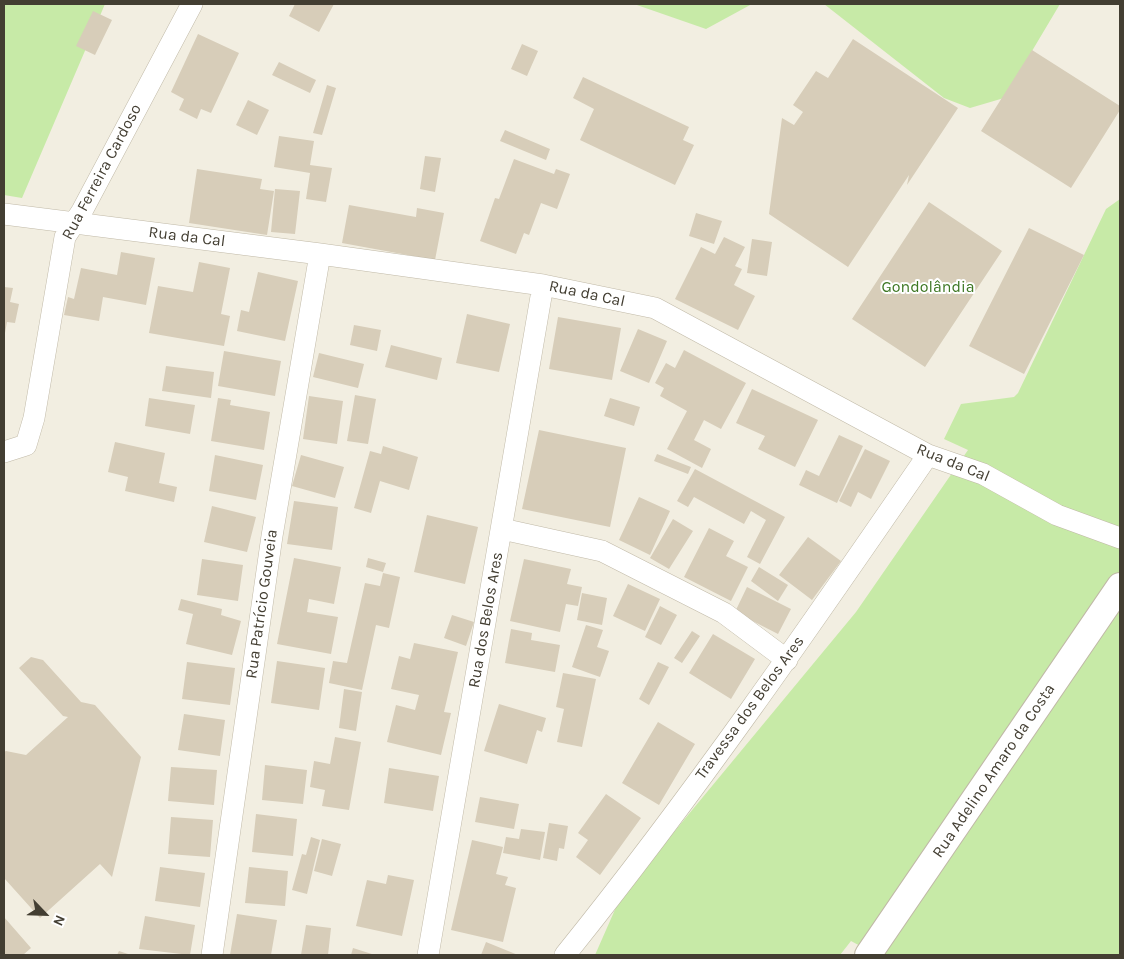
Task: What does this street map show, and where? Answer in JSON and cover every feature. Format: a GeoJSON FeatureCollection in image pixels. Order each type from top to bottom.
{"type":"FeatureCollection","features":[{"type":"Feature","properties":{"kind":"street","name":"Rua Ferreira Cardoso"},"geometry":{"type":"LineString","coordinates":[[4,452],[26,446],[34,418],[65,237],[192,4]]}},
{"type":"Feature","properties":{"kind":"street","name":"Rua da Cal"},"geometry":{"type":"LineString","coordinates":[[4,214],[320,254],[543,285],[655,308],[928,456],[983,474],[1057,515],[1120,538]]}},
{"type":"Feature","properties":{"kind":"street","name":"Rua Patrício Gouveia"},"geometry":{"type":"LineString","coordinates":[[212,955],[272,536],[320,254]]}},
{"type":"Feature","properties":{"kind":"street","name":"Rua dos Belos Ares"},"geometry":{"type":"LineString","coordinates":[[428,955],[543,285]]}},
{"type":"Feature","properties":{"kind":"street","name":"Travessa dos Belos Ares"},"geometry":{"type":"LineString","coordinates":[[565,955],[603,908],[787,660],[928,456]]}},
{"type":"Feature","properties":{"kind":"street"},"geometry":{"type":"LineString","coordinates":[[502,529],[602,551],[724,613],[787,660]]}},
{"type":"Feature","properties":{"kind":"street","name":"Rua Adelino Amaro da Costa"},"geometry":{"type":"LineString","coordinates":[[868,955],[1120,586]]}},
{"type":"Feature","properties":{"kind":"green space"},"geometry":{"type":"Polygon","coordinates":[[[4,4],[105,4],[22,198],[4,195],[4,4]]]}},
{"type":"Feature","properties":{"kind":"green space"},"geometry":{"type":"Polygon","coordinates":[[[634,4],[752,4],[706,29],[634,4]]]}},
{"type":"Feature","properties":{"kind":"green space"},"geometry":{"type":"Polygon","coordinates":[[[824,4],[1060,4],[1004,98],[970,108],[944,98],[824,4]]]}},
{"type":"Feature","properties":{"kind":"green space"},"geometry":{"type":"Polygon","coordinates":[[[1120,199],[1120,955],[877,955],[851,941],[840,955],[595,955],[621,896],[856,612],[968,450],[944,439],[961,404],[1014,397],[1018,393],[1106,209],[1120,199]]]}},
{"type":"Feature","properties":{"kind":"building"},"geometry":{"type":"Polygon","coordinates":[[[295,4],[334,4],[319,32],[289,16],[295,4]]]}},
{"type":"Feature","properties":{"kind":"building"},"geometry":{"type":"Polygon","coordinates":[[[93,11],[112,20],[95,55],[76,46],[93,11]]]}},
{"type":"Feature","properties":{"kind":"building"},"geometry":{"type":"Polygon","coordinates":[[[198,34],[239,53],[211,113],[201,109],[197,119],[179,110],[184,99],[171,92],[198,34]]]}},
{"type":"Feature","properties":{"kind":"building"},"geometry":{"type":"Polygon","coordinates":[[[853,39],[958,108],[907,185],[909,175],[848,267],[769,214],[782,118],[794,125],[803,112],[793,105],[816,71],[828,78],[853,39]]]}},
{"type":"Feature","properties":{"kind":"building"},"geometry":{"type":"Polygon","coordinates":[[[522,44],[538,51],[527,76],[511,69],[522,44]]]}},
{"type":"Feature","properties":{"kind":"building"},"geometry":{"type":"Polygon","coordinates":[[[1032,50],[1120,106],[1120,110],[1071,188],[981,131],[1032,50]]]}},
{"type":"Feature","properties":{"kind":"building"},"geometry":{"type":"Polygon","coordinates":[[[279,62],[316,80],[310,93],[272,75],[279,62]]]}},
{"type":"Feature","properties":{"kind":"building"},"geometry":{"type":"Polygon","coordinates":[[[583,77],[689,127],[683,140],[694,145],[675,185],[580,140],[594,109],[573,98],[583,77]]]}},
{"type":"Feature","properties":{"kind":"building"},"geometry":{"type":"Polygon","coordinates":[[[327,85],[336,88],[322,135],[313,133],[327,85]]]}},
{"type":"Feature","properties":{"kind":"building"},"geometry":{"type":"Polygon","coordinates":[[[248,100],[269,110],[257,135],[236,125],[248,100]]]}},
{"type":"Feature","properties":{"kind":"building"},"geometry":{"type":"Polygon","coordinates":[[[505,130],[550,149],[546,160],[500,141],[505,130]]]}},
{"type":"Feature","properties":{"kind":"building"},"geometry":{"type":"Polygon","coordinates":[[[279,136],[314,141],[310,165],[332,168],[326,202],[306,199],[310,173],[274,167],[279,136]]]}},
{"type":"Feature","properties":{"kind":"building"},"geometry":{"type":"Polygon","coordinates":[[[425,156],[441,158],[435,192],[420,189],[425,156]]]}},
{"type":"Feature","properties":{"kind":"building"},"geometry":{"type":"Polygon","coordinates":[[[514,159],[554,174],[556,169],[570,174],[557,209],[541,203],[529,235],[524,233],[516,254],[480,241],[495,198],[499,199],[514,159]]]}},
{"type":"Feature","properties":{"kind":"building"},"geometry":{"type":"Polygon","coordinates":[[[197,169],[262,179],[260,189],[274,191],[267,235],[189,223],[197,169]]]}},
{"type":"Feature","properties":{"kind":"building"},"geometry":{"type":"Polygon","coordinates":[[[275,189],[300,191],[295,234],[271,232],[275,189]]]}},
{"type":"Feature","properties":{"kind":"building","name":"Gondolândia"},"geometry":{"type":"Polygon","coordinates":[[[929,202],[1002,251],[925,367],[852,319],[929,202]]]}},
{"type":"Feature","properties":{"kind":"building"},"geometry":{"type":"Polygon","coordinates":[[[349,205],[416,217],[417,208],[444,213],[435,260],[342,243],[349,205]]]}},
{"type":"Feature","properties":{"kind":"building"},"geometry":{"type":"Polygon","coordinates":[[[696,213],[722,221],[714,244],[689,236],[696,213]]]}},
{"type":"Feature","properties":{"kind":"building"},"geometry":{"type":"Polygon","coordinates":[[[1029,228],[1084,255],[1024,374],[969,346],[1029,228]]]}},
{"type":"Feature","properties":{"kind":"building"},"geometry":{"type":"Polygon","coordinates":[[[724,237],[745,247],[735,266],[742,269],[734,285],[755,296],[738,330],[675,299],[701,247],[715,254],[724,237]]]}},
{"type":"Feature","properties":{"kind":"building"},"geometry":{"type":"Polygon","coordinates":[[[752,239],[772,242],[767,276],[747,273],[752,239]]]}},
{"type":"Feature","properties":{"kind":"building"},"geometry":{"type":"Polygon","coordinates":[[[121,252],[155,258],[146,305],[103,297],[99,321],[64,315],[68,297],[74,299],[81,268],[117,275],[121,252]]]}},
{"type":"Feature","properties":{"kind":"building"},"geometry":{"type":"Polygon","coordinates":[[[199,262],[230,268],[221,314],[230,316],[224,346],[149,333],[158,286],[193,292],[199,262]]]}},
{"type":"Feature","properties":{"kind":"building"},"geometry":{"type":"Polygon","coordinates":[[[258,272],[298,281],[285,341],[237,331],[241,310],[249,312],[258,272]]]}},
{"type":"Feature","properties":{"kind":"building"},"geometry":{"type":"Polygon","coordinates":[[[4,287],[13,288],[10,302],[19,304],[15,323],[7,322],[5,333],[4,287]]]}},
{"type":"Feature","properties":{"kind":"building"},"geometry":{"type":"Polygon","coordinates":[[[467,314],[510,324],[499,372],[456,363],[467,314]]]}},
{"type":"Feature","properties":{"kind":"building"},"geometry":{"type":"Polygon","coordinates":[[[558,317],[621,328],[612,380],[549,369],[558,317]]]}},
{"type":"Feature","properties":{"kind":"building"},"geometry":{"type":"Polygon","coordinates":[[[354,325],[381,330],[377,351],[350,345],[354,325]]]}},
{"type":"Feature","properties":{"kind":"building"},"geometry":{"type":"Polygon","coordinates":[[[638,329],[667,341],[649,383],[620,371],[638,329]]]}},
{"type":"Feature","properties":{"kind":"building"},"geometry":{"type":"Polygon","coordinates":[[[391,345],[442,358],[437,380],[385,367],[391,345]]]}},
{"type":"Feature","properties":{"kind":"building"},"geometry":{"type":"Polygon","coordinates":[[[684,350],[746,383],[721,429],[704,420],[694,440],[711,449],[702,468],[667,449],[687,411],[660,396],[664,388],[655,383],[666,363],[675,368],[684,350]]]}},
{"type":"Feature","properties":{"kind":"building"},"geometry":{"type":"Polygon","coordinates":[[[224,351],[281,361],[275,396],[218,386],[224,351]]]}},
{"type":"Feature","properties":{"kind":"building"},"geometry":{"type":"Polygon","coordinates":[[[319,353],[364,364],[358,388],[313,377],[319,353]]]}},
{"type":"Feature","properties":{"kind":"building"},"geometry":{"type":"Polygon","coordinates":[[[166,366],[214,372],[211,398],[162,391],[166,366]]]}},
{"type":"Feature","properties":{"kind":"building"},"geometry":{"type":"Polygon","coordinates":[[[752,389],[818,420],[795,467],[758,449],[765,436],[736,423],[752,389]]]}},
{"type":"Feature","properties":{"kind":"building"},"geometry":{"type":"Polygon","coordinates":[[[355,395],[376,399],[368,444],[347,441],[355,395]]]}},
{"type":"Feature","properties":{"kind":"building"},"geometry":{"type":"Polygon","coordinates":[[[309,396],[343,401],[337,444],[303,439],[309,396]]]}},
{"type":"Feature","properties":{"kind":"building"},"geometry":{"type":"Polygon","coordinates":[[[149,398],[195,405],[190,434],[145,426],[149,398]]]}},
{"type":"Feature","properties":{"kind":"building"},"geometry":{"type":"Polygon","coordinates":[[[218,398],[231,400],[230,405],[270,412],[264,450],[211,441],[218,398]]]}},
{"type":"Feature","properties":{"kind":"building"},"geometry":{"type":"Polygon","coordinates":[[[610,398],[640,407],[634,426],[604,416],[610,398]]]}},
{"type":"Feature","properties":{"kind":"building"},"geometry":{"type":"Polygon","coordinates":[[[539,430],[626,448],[610,527],[522,509],[539,430]]]}},
{"type":"Feature","properties":{"kind":"building"},"geometry":{"type":"Polygon","coordinates":[[[839,435],[863,446],[837,503],[799,485],[806,470],[819,476],[839,435]]]}},
{"type":"Feature","properties":{"kind":"building"},"geometry":{"type":"Polygon","coordinates":[[[115,442],[165,453],[159,483],[177,487],[174,502],[125,491],[128,477],[108,472],[115,442]]]}},
{"type":"Feature","properties":{"kind":"building"},"geometry":{"type":"Polygon","coordinates":[[[383,446],[418,457],[409,490],[380,481],[371,513],[354,508],[370,451],[381,454],[383,446]]]}},
{"type":"Feature","properties":{"kind":"building"},"geometry":{"type":"Polygon","coordinates":[[[865,449],[890,461],[871,499],[858,492],[851,507],[839,501],[865,449]]]}},
{"type":"Feature","properties":{"kind":"building"},"geometry":{"type":"Polygon","coordinates":[[[657,454],[691,467],[688,474],[654,461],[657,454]]]}},
{"type":"Feature","properties":{"kind":"building"},"geometry":{"type":"Polygon","coordinates":[[[215,455],[263,465],[256,500],[209,491],[215,455]]]}},
{"type":"Feature","properties":{"kind":"building"},"geometry":{"type":"Polygon","coordinates":[[[301,455],[344,467],[335,498],[292,486],[301,455]]]}},
{"type":"Feature","properties":{"kind":"building"},"geometry":{"type":"Polygon","coordinates":[[[695,469],[785,517],[760,564],[747,557],[766,520],[751,511],[744,524],[694,497],[688,507],[677,501],[695,469]]]}},
{"type":"Feature","properties":{"kind":"building"},"geometry":{"type":"Polygon","coordinates":[[[639,497],[670,511],[650,555],[619,540],[639,497]]]}},
{"type":"Feature","properties":{"kind":"building"},"geometry":{"type":"Polygon","coordinates":[[[294,501],[338,507],[332,550],[287,544],[294,501]]]}},
{"type":"Feature","properties":{"kind":"building"},"geometry":{"type":"Polygon","coordinates":[[[212,506],[256,517],[247,552],[204,542],[212,506]]]}},
{"type":"Feature","properties":{"kind":"building"},"geometry":{"type":"Polygon","coordinates":[[[427,515],[478,527],[465,584],[414,572],[427,515]]]}},
{"type":"Feature","properties":{"kind":"building"},"geometry":{"type":"Polygon","coordinates":[[[673,519],[693,531],[669,569],[650,558],[673,519]]]}},
{"type":"Feature","properties":{"kind":"building"},"geometry":{"type":"Polygon","coordinates":[[[709,528],[734,541],[726,556],[748,567],[731,601],[684,577],[709,528]]]}},
{"type":"Feature","properties":{"kind":"building"},"geometry":{"type":"Polygon","coordinates":[[[808,537],[841,561],[812,600],[779,575],[808,537]]]}},
{"type":"Feature","properties":{"kind":"building"},"geometry":{"type":"Polygon","coordinates":[[[294,558],[341,567],[334,604],[309,599],[307,612],[338,617],[331,654],[277,644],[294,558]]]}},
{"type":"Feature","properties":{"kind":"building"},"geometry":{"type":"Polygon","coordinates":[[[368,558],[386,563],[383,572],[366,567],[368,558]]]}},
{"type":"Feature","properties":{"kind":"building"},"geometry":{"type":"Polygon","coordinates":[[[202,559],[243,565],[238,601],[197,595],[202,559]]]}},
{"type":"Feature","properties":{"kind":"building"},"geometry":{"type":"Polygon","coordinates":[[[524,559],[571,569],[567,584],[582,587],[578,606],[566,604],[560,632],[510,621],[524,559]]]}},
{"type":"Feature","properties":{"kind":"building"},"geometry":{"type":"Polygon","coordinates":[[[759,567],[788,585],[778,601],[751,581],[759,567]]]}},
{"type":"Feature","properties":{"kind":"building"},"geometry":{"type":"Polygon","coordinates":[[[383,573],[400,577],[389,628],[376,625],[362,690],[329,683],[333,661],[347,663],[365,583],[380,586],[383,573]]]}},
{"type":"Feature","properties":{"kind":"building"},"geometry":{"type":"Polygon","coordinates":[[[628,584],[660,599],[645,631],[613,616],[628,584]]]}},
{"type":"Feature","properties":{"kind":"building"},"geometry":{"type":"Polygon","coordinates":[[[747,587],[791,609],[778,634],[735,612],[747,587]]]}},
{"type":"Feature","properties":{"kind":"building"},"geometry":{"type":"Polygon","coordinates":[[[582,593],[607,598],[602,625],[577,620],[582,593]]]}},
{"type":"Feature","properties":{"kind":"building"},"geometry":{"type":"Polygon","coordinates":[[[181,599],[222,609],[221,615],[241,621],[232,655],[186,644],[193,614],[178,610],[181,599]]]}},
{"type":"Feature","properties":{"kind":"building"},"geometry":{"type":"Polygon","coordinates":[[[660,606],[677,615],[661,645],[645,637],[660,606]]]}},
{"type":"Feature","properties":{"kind":"building"},"geometry":{"type":"Polygon","coordinates":[[[452,615],[474,622],[466,646],[444,638],[452,615]]]}},
{"type":"Feature","properties":{"kind":"building"},"geometry":{"type":"Polygon","coordinates":[[[586,625],[603,630],[597,647],[609,651],[600,677],[572,667],[586,625]]]}},
{"type":"Feature","properties":{"kind":"building"},"geometry":{"type":"Polygon","coordinates":[[[511,629],[532,633],[531,640],[560,645],[555,672],[505,663],[511,629]]]}},
{"type":"Feature","properties":{"kind":"building"},"geometry":{"type":"Polygon","coordinates":[[[692,631],[700,636],[682,663],[674,658],[692,631]]]}},
{"type":"Feature","properties":{"kind":"building"},"geometry":{"type":"Polygon","coordinates":[[[713,634],[755,659],[731,699],[689,673],[713,634]]]}},
{"type":"Feature","properties":{"kind":"building"},"geometry":{"type":"Polygon","coordinates":[[[414,643],[458,652],[444,712],[451,713],[441,755],[387,742],[396,705],[415,710],[419,695],[391,689],[399,656],[410,659],[414,643]]]}},
{"type":"Feature","properties":{"kind":"building"},"geometry":{"type":"Polygon","coordinates":[[[31,657],[43,660],[81,702],[95,705],[141,757],[112,877],[100,864],[40,918],[4,878],[4,752],[26,755],[68,717],[63,716],[19,668],[31,657]]]}},
{"type":"Feature","properties":{"kind":"building"},"geometry":{"type":"Polygon","coordinates":[[[277,661],[325,668],[319,710],[271,703],[277,661]]]}},
{"type":"Feature","properties":{"kind":"building"},"geometry":{"type":"Polygon","coordinates":[[[187,662],[235,668],[230,705],[182,699],[187,662]]]}},
{"type":"Feature","properties":{"kind":"building"},"geometry":{"type":"Polygon","coordinates":[[[658,662],[669,667],[649,705],[639,699],[658,662]]]}},
{"type":"Feature","properties":{"kind":"building"},"geometry":{"type":"Polygon","coordinates":[[[563,673],[596,679],[582,747],[557,742],[564,709],[556,707],[563,673]]]}},
{"type":"Feature","properties":{"kind":"building"},"geometry":{"type":"Polygon","coordinates":[[[344,689],[362,692],[356,731],[339,728],[344,689]]]}},
{"type":"Feature","properties":{"kind":"building"},"geometry":{"type":"Polygon","coordinates":[[[499,704],[546,718],[542,732],[537,730],[527,764],[484,751],[499,704]]]}},
{"type":"Feature","properties":{"kind":"building"},"geometry":{"type":"Polygon","coordinates":[[[184,714],[225,720],[220,756],[178,750],[184,714]]]}},
{"type":"Feature","properties":{"kind":"building"},"geometry":{"type":"Polygon","coordinates":[[[658,722],[695,744],[659,805],[622,783],[658,722]]]}},
{"type":"Feature","properties":{"kind":"building"},"geometry":{"type":"Polygon","coordinates":[[[335,737],[361,742],[349,810],[322,806],[325,790],[310,787],[314,761],[330,764],[335,737]]]}},
{"type":"Feature","properties":{"kind":"building"},"geometry":{"type":"Polygon","coordinates":[[[265,765],[307,770],[303,804],[262,800],[265,765]]]}},
{"type":"Feature","properties":{"kind":"building"},"geometry":{"type":"Polygon","coordinates":[[[171,767],[217,770],[214,805],[168,801],[171,767]]]}},
{"type":"Feature","properties":{"kind":"building"},"geometry":{"type":"Polygon","coordinates":[[[389,768],[439,776],[433,811],[384,803],[389,768]]]}},
{"type":"Feature","properties":{"kind":"building"},"geometry":{"type":"Polygon","coordinates":[[[606,794],[641,818],[600,875],[576,857],[588,840],[578,833],[606,794]]]}},
{"type":"Feature","properties":{"kind":"building"},"geometry":{"type":"Polygon","coordinates":[[[480,797],[519,804],[514,829],[475,822],[480,797]]]}},
{"type":"Feature","properties":{"kind":"building"},"geometry":{"type":"Polygon","coordinates":[[[256,814],[297,819],[293,856],[252,852],[256,814]]]}},
{"type":"Feature","properties":{"kind":"building"},"geometry":{"type":"Polygon","coordinates":[[[171,817],[213,820],[210,857],[168,854],[171,817]]]}},
{"type":"Feature","properties":{"kind":"building"},"geometry":{"type":"Polygon","coordinates":[[[549,823],[568,826],[564,849],[559,848],[557,861],[543,858],[549,823]]]}},
{"type":"Feature","properties":{"kind":"building"},"geometry":{"type":"Polygon","coordinates":[[[521,829],[545,832],[540,860],[503,853],[506,837],[519,839],[521,829]]]}},
{"type":"Feature","properties":{"kind":"building"},"geometry":{"type":"Polygon","coordinates":[[[311,837],[320,840],[307,894],[292,890],[302,854],[306,855],[311,837]]]}},
{"type":"Feature","properties":{"kind":"building"},"geometry":{"type":"Polygon","coordinates":[[[322,839],[341,844],[332,876],[314,871],[322,839]]]}},
{"type":"Feature","properties":{"kind":"building"},"geometry":{"type":"Polygon","coordinates":[[[472,840],[503,847],[496,874],[508,877],[505,885],[516,888],[503,942],[451,930],[472,840]]]}},
{"type":"Feature","properties":{"kind":"building"},"geometry":{"type":"Polygon","coordinates":[[[160,867],[205,873],[200,907],[155,901],[160,867]]]}},
{"type":"Feature","properties":{"kind":"building"},"geometry":{"type":"Polygon","coordinates":[[[249,867],[288,871],[285,906],[245,903],[249,867]]]}},
{"type":"Feature","properties":{"kind":"building"},"geometry":{"type":"Polygon","coordinates":[[[388,875],[414,880],[402,936],[356,926],[367,880],[386,884],[388,875]]]}},
{"type":"Feature","properties":{"kind":"building"},"geometry":{"type":"Polygon","coordinates":[[[237,914],[277,920],[271,955],[230,955],[237,914]]]}},
{"type":"Feature","properties":{"kind":"building"},"geometry":{"type":"Polygon","coordinates":[[[145,916],[195,925],[190,955],[139,949],[145,916]]]}},
{"type":"Feature","properties":{"kind":"building"},"geometry":{"type":"Polygon","coordinates":[[[4,917],[31,948],[23,955],[4,955],[4,917]]]}},
{"type":"Feature","properties":{"kind":"building"},"geometry":{"type":"Polygon","coordinates":[[[306,925],[331,928],[328,955],[301,955],[306,925]]]}},
{"type":"Feature","properties":{"kind":"building"},"geometry":{"type":"Polygon","coordinates":[[[486,942],[518,955],[481,955],[486,942]]]}},
{"type":"Feature","properties":{"kind":"building"},"geometry":{"type":"Polygon","coordinates":[[[353,948],[375,955],[351,955],[353,948]]]}},
{"type":"Feature","properties":{"kind":"building"},"geometry":{"type":"Polygon","coordinates":[[[119,951],[131,955],[117,955],[119,951]]]}}]}
